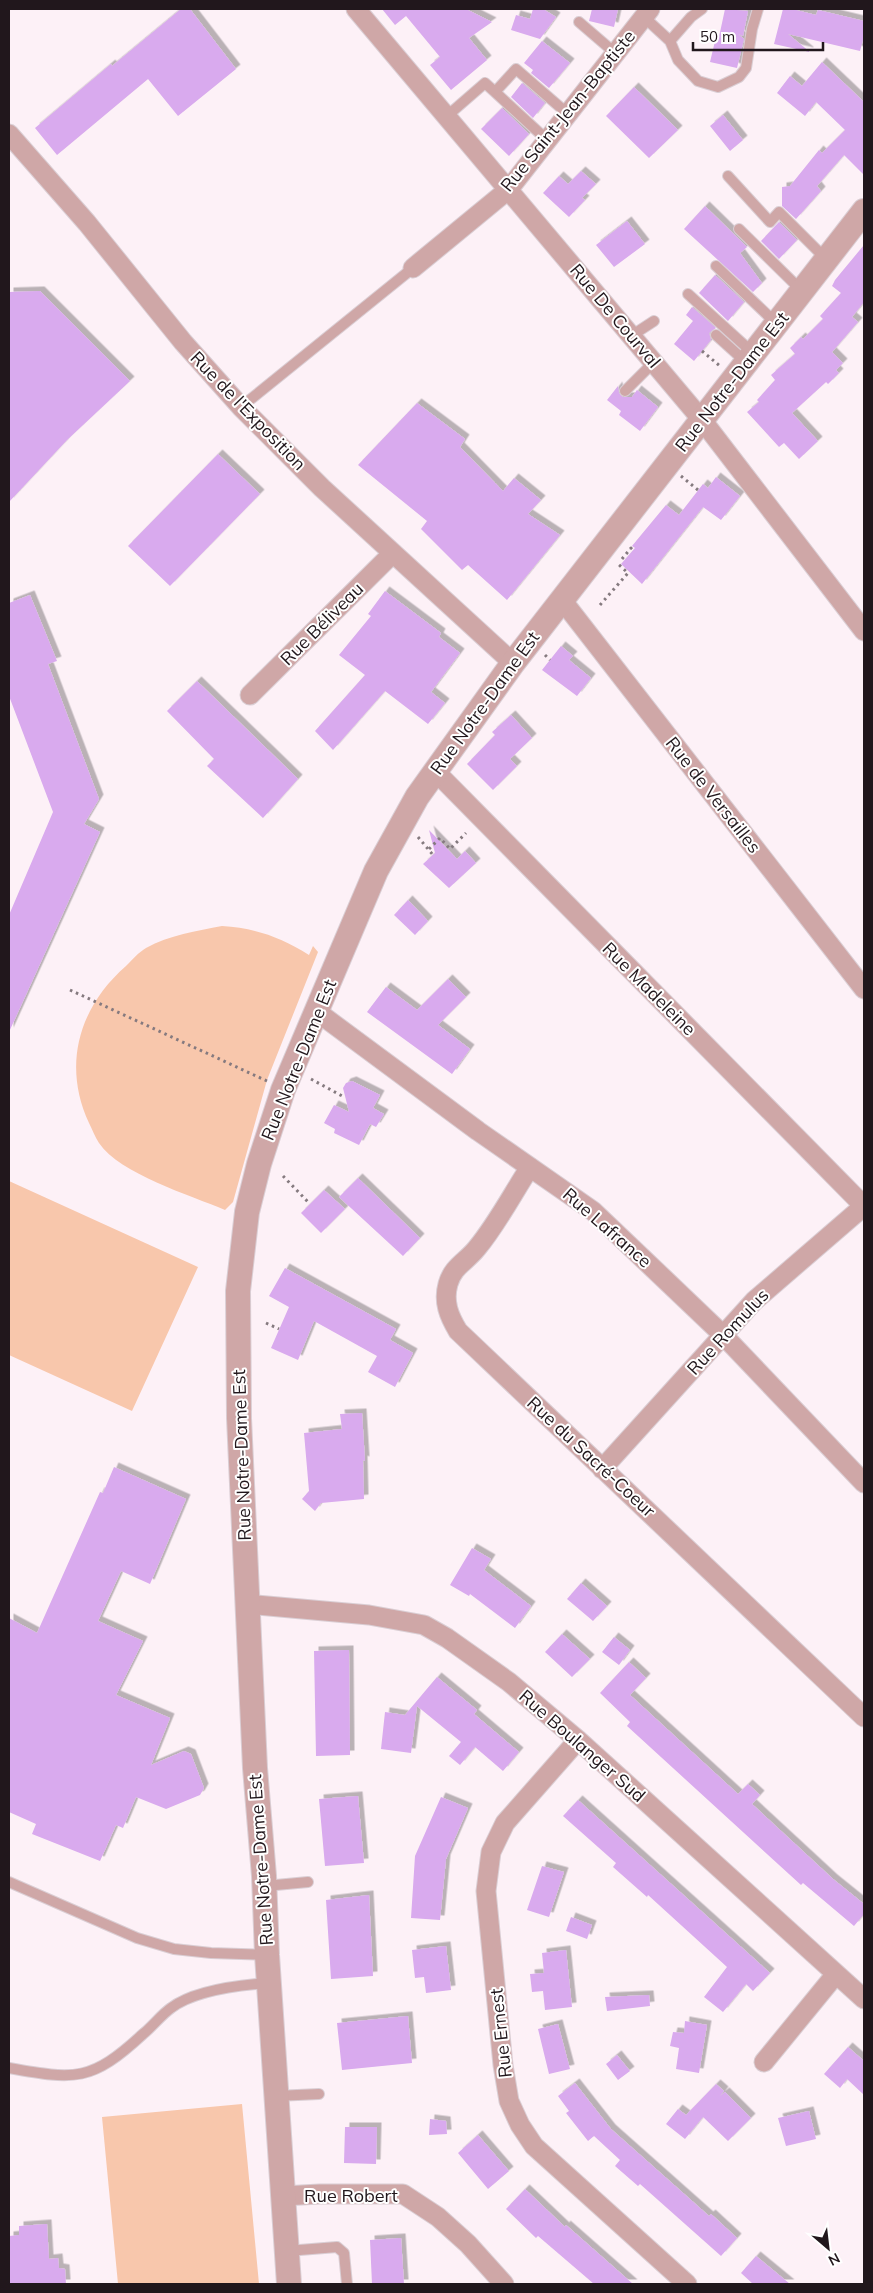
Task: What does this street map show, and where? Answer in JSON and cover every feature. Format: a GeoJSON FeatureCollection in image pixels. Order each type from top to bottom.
{"type":"FeatureCollection","features":[{"type":"Feature","properties":{"kind":"street","name":"Rue De Courval"},"geometry":{"type":"LineString","coordinates":[[356,9],[702,420],[864,631]]}},
{"type":"Feature","properties":{"kind":"street","name":"Rue Saint-Jean-Baptiste"},"geometry":{"type":"LineString","coordinates":[[413,268],[509,189],[647,13]]}},
{"type":"Feature","properties":{"kind":"street","name":"Rue de l'Exposition"},"geometry":{"type":"LineString","coordinates":[[9,134],[87,223],[183,342],[241,406],[322,488],[513,663]]}},
{"type":"Feature","properties":{"kind":"street","name":"Rue Notre-Dame Est"},"geometry":{"type":"LineString","coordinates":[[289,2284],[270,1983],[266,1954],[264,1886],[246,1604],[246,1550],[239,1418],[238,1291],[247,1212],[259,1164],[283,1090],[316,1010],[376,871],[402,822],[435,771],[513,663],[864,211]]}},
{"type":"Feature","properties":{"kind":"street","name":"Rue Béliveau"},"geometry":{"type":"LineString","coordinates":[[250,695],[393,553]]}},
{"type":"Feature","properties":{"kind":"street","name":"Rue de Versailles"},"geometry":{"type":"LineString","coordinates":[[562,600],[864,989]]}},
{"type":"Feature","properties":{"kind":"street","name":"Rue Madeleine"},"geometry":{"type":"LineString","coordinates":[[435,771],[864,1206]]}},
{"type":"Feature","properties":{"kind":"street","name":"Rue Lafrance"},"geometry":{"type":"LineString","coordinates":[[316,1010],[454,1114],[593,1211],[724,1335],[864,1483]]}},
{"type":"Feature","properties":{"kind":"street","name":"Rue du Sacré-Coeur"},"geometry":{"type":"LineString","coordinates":[[530,1167],[477,1248],[464,1262],[457,1266],[448,1283],[446,1299],[449,1315],[458,1331],[864,1717]]}},
{"type":"Feature","properties":{"kind":"street","name":"Rue Romulus"},"geometry":{"type":"LineString","coordinates":[[602,1468],[754,1301],[864,1206]]}},
{"type":"Feature","properties":{"kind":"street","name":"Rue Boulanger Sud"},"geometry":{"type":"LineString","coordinates":[[246,1604],[352,1612],[424,1625],[509,1682],[578,1740],[864,1999]]}},
{"type":"Feature","properties":{"kind":"street","name":"Rue Ernest"},"geometry":{"type":"LineString","coordinates":[[578,1740],[505,1823],[491,1852],[486,1891],[503,2065],[509,2101],[520,2125],[534,2146],[686,2284]]}},
{"type":"Feature","properties":{"kind":"street"},"geometry":{"type":"LineString","coordinates":[[764,2062],[836,1974]]}},
{"type":"Feature","properties":{"kind":"street","name":"Rue Robert"},"geometry":{"type":"LineString","coordinates":[[283,2196],[403,2194],[438,2217],[468,2244],[504,2284]]}},
{"type":"Feature","properties":{"kind":"lane"},"geometry":{"type":"LineString","coordinates":[[670,41],[691,17],[702,9]]}},
{"type":"Feature","properties":{"kind":"lane"},"geometry":{"type":"LineString","coordinates":[[647,13],[670,41],[678,60],[698,81],[718,86],[739,77],[746,68],[752,29],[758,9]]}},
{"type":"Feature","properties":{"kind":"lane"},"geometry":{"type":"LineString","coordinates":[[579,22],[615,53]]}},
{"type":"Feature","properties":{"kind":"lane"},"geometry":{"type":"LineString","coordinates":[[495,92],[516,69],[568,114]]}},
{"type":"Feature","properties":{"kind":"lane"},"geometry":{"type":"LineString","coordinates":[[447,116],[485,82],[547,140]]}},
{"type":"Feature","properties":{"kind":"lane"},"geometry":{"type":"LineString","coordinates":[[728,176],[770,222],[779,212],[826,259]]}},
{"type":"Feature","properties":{"kind":"lane"},"geometry":{"type":"LineString","coordinates":[[739,229],[802,291]]}},
{"type":"Feature","properties":{"kind":"lane"},"geometry":{"type":"LineString","coordinates":[[716,266],[777,324]]}},
{"type":"Feature","properties":{"kind":"lane"},"geometry":{"type":"LineString","coordinates":[[241,406],[413,268]]}},
{"type":"Feature","properties":{"kind":"lane"},"geometry":{"type":"LineString","coordinates":[[688,294],[750,358]]}},
{"type":"Feature","properties":{"kind":"lane"},"geometry":{"type":"LineString","coordinates":[[631,336],[654,320]]}},
{"type":"Feature","properties":{"kind":"lane"},"geometry":{"type":"LineString","coordinates":[[716,335],[750,358]]}},
{"type":"Feature","properties":{"kind":"lane"},"geometry":{"type":"LineString","coordinates":[[625,391],[653,363]]}},
{"type":"Feature","properties":{"kind":"lane"},"geometry":{"type":"LineString","coordinates":[[9,1882],[137,1938],[174,1949],[211,1954],[266,1954]]}},
{"type":"Feature","properties":{"kind":"lane"},"geometry":{"type":"LineString","coordinates":[[264,1886],[308,1882]]}},
{"type":"Feature","properties":{"kind":"lane"},"geometry":{"type":"LineString","coordinates":[[9,2068],[51,2075],[74,2076],[98,2070],[118,2056],[171,2007],[205,1992],[270,1983]]}},
{"type":"Feature","properties":{"kind":"lane"},"geometry":{"type":"LineString","coordinates":[[276,2096],[319,2094]]}},
{"type":"Feature","properties":{"kind":"lane"},"geometry":{"type":"LineString","coordinates":[[287,2251],[337,2247],[344,2253],[347,2284]]}},
{"type":"Feature","properties":{"kind":"path"},"geometry":{"type":"LineString","coordinates":[[702,351],[722,368]]}},
{"type":"Feature","properties":{"kind":"path"},"geometry":{"type":"LineString","coordinates":[[675,471],[698,490]]}},
{"type":"Feature","properties":{"kind":"path"},"geometry":{"type":"LineString","coordinates":[[600,605],[628,573],[618,564]]}},
{"type":"Feature","properties":{"kind":"path"},"geometry":{"type":"LineString","coordinates":[[428,850],[440,838],[450,849],[466,833]]}},
{"type":"Feature","properties":{"kind":"path"},"geometry":{"type":"LineString","coordinates":[[416,835],[433,855]]}},
{"type":"Feature","properties":{"kind":"path"},"geometry":{"type":"LineString","coordinates":[[70,990],[283,1090]]}},
{"type":"Feature","properties":{"kind":"path"},"geometry":{"type":"LineString","coordinates":[[311,1079],[344,1097]]}},
{"type":"Feature","properties":{"kind":"path"},"geometry":{"type":"LineString","coordinates":[[283,1176],[310,1204]]}},
{"type":"Feature","properties":{"kind":"path"},"geometry":{"type":"LineString","coordinates":[[266,1323],[279,1329]]}},
{"type":"Feature","properties":{"kind":"shaded area"},"geometry":{"type":"Polygon","coordinates":[[[222,926],[267,934],[309,955],[313,946],[318,952],[267,1080],[233,1202],[225,1210],[139,1174],[109,1154],[96,1138],[81,1101],[76,1059],[80,1038],[87,1018],[97,1000],[110,982],[138,954],[164,940],[222,926]]]}},
{"type":"Feature","properties":{"kind":"shaded area"},"geometry":{"type":"Polygon","coordinates":[[[9,1181],[198,1267],[132,1411],[9,1355],[9,1181]]]}},
{"type":"Feature","properties":{"kind":"shaded area"},"geometry":{"type":"Polygon","coordinates":[[[242,2104],[259,2284],[118,2284],[102,2117],[242,2104]]]}},
{"type":"Feature","properties":{"kind":"building"},"geometry":{"type":"Polygon","coordinates":[[[181,9],[190,9],[236,69],[178,116],[148,79],[57,155],[35,128],[111,64],[112,66],[181,9]]]}},
{"type":"Feature","properties":{"kind":"building"},"geometry":{"type":"Polygon","coordinates":[[[382,9],[466,9],[492,22],[469,38],[487,60],[451,90],[430,65],[440,57],[406,16],[395,25],[382,9]]]}},
{"type":"Feature","properties":{"kind":"building"},"geometry":{"type":"Polygon","coordinates":[[[533,9],[543,9],[556,17],[540,39],[511,30],[516,15],[530,19],[533,9]]]}},
{"type":"Feature","properties":{"kind":"building"},"geometry":{"type":"Polygon","coordinates":[[[592,9],[618,9],[614,27],[589,21],[592,9]]]}},
{"type":"Feature","properties":{"kind":"building"},"geometry":{"type":"Polygon","coordinates":[[[725,9],[748,11],[743,36],[738,34],[744,39],[737,68],[710,62],[716,37],[719,37],[725,9]]]}},
{"type":"Feature","properties":{"kind":"building"},"geometry":{"type":"Polygon","coordinates":[[[783,9],[792,9],[816,15],[818,10],[864,21],[864,36],[860,51],[788,34],[810,52],[774,44],[783,9]]]}},
{"type":"Feature","properties":{"kind":"building"},"geometry":{"type":"Polygon","coordinates":[[[542,41],[570,63],[549,88],[531,73],[533,70],[524,63],[542,41]]]}},
{"type":"Feature","properties":{"kind":"building"},"geometry":{"type":"Polygon","coordinates":[[[822,62],[864,102],[864,175],[844,155],[817,186],[821,191],[796,219],[782,206],[782,187],[790,186],[819,150],[822,153],[845,130],[816,102],[805,116],[777,93],[790,76],[802,86],[822,62]]]}},
{"type":"Feature","properties":{"kind":"building"},"geometry":{"type":"Polygon","coordinates":[[[522,83],[545,103],[533,118],[511,97],[522,83]]]}},
{"type":"Feature","properties":{"kind":"building"},"geometry":{"type":"Polygon","coordinates":[[[634,87],[678,130],[649,158],[606,116],[634,87]]]}},
{"type":"Feature","properties":{"kind":"building"},"geometry":{"type":"Polygon","coordinates":[[[502,108],[529,134],[509,156],[481,129],[502,108]]]}},
{"type":"Feature","properties":{"kind":"building"},"geometry":{"type":"Polygon","coordinates":[[[723,115],[743,140],[730,151],[710,126],[723,115]]]}},
{"type":"Feature","properties":{"kind":"building"},"geometry":{"type":"Polygon","coordinates":[[[581,171],[596,184],[582,198],[585,200],[569,217],[543,193],[559,176],[568,184],[581,171]]]}},
{"type":"Feature","properties":{"kind":"building"},"geometry":{"type":"Polygon","coordinates":[[[705,206],[747,247],[740,253],[762,283],[753,292],[684,229],[705,206]]]}},
{"type":"Feature","properties":{"kind":"building"},"geometry":{"type":"Polygon","coordinates":[[[627,221],[645,244],[614,267],[596,245],[627,221]]]}},
{"type":"Feature","properties":{"kind":"building"},"geometry":{"type":"Polygon","coordinates":[[[779,222],[797,240],[779,259],[761,241],[779,222]]]}},
{"type":"Feature","properties":{"kind":"building"},"geometry":{"type":"Polygon","coordinates":[[[864,245],[864,302],[852,317],[858,322],[832,352],[843,363],[836,370],[839,373],[828,384],[826,382],[792,413],[818,441],[799,459],[784,443],[779,447],[747,412],[759,402],[757,400],[775,380],[771,375],[795,354],[790,348],[801,337],[803,339],[823,319],[820,316],[841,293],[832,286],[835,280],[864,245]]]}},
{"type":"Feature","properties":{"kind":"building"},"geometry":{"type":"Polygon","coordinates":[[[715,275],[744,302],[728,321],[699,293],[715,275]]]}},
{"type":"Feature","properties":{"kind":"building"},"geometry":{"type":"Polygon","coordinates":[[[40,291],[130,381],[67,440],[9,502],[9,292],[40,291]]]}},
{"type":"Feature","properties":{"kind":"building"},"geometry":{"type":"Polygon","coordinates":[[[692,307],[716,328],[709,333],[711,340],[694,361],[674,344],[693,321],[686,315],[692,307]]]}},
{"type":"Feature","properties":{"kind":"building"},"geometry":{"type":"Polygon","coordinates":[[[618,386],[619,393],[623,397],[632,397],[637,390],[658,407],[640,431],[619,415],[621,411],[607,400],[618,386]]]}},
{"type":"Feature","properties":{"kind":"building"},"geometry":{"type":"Polygon","coordinates":[[[417,403],[465,439],[460,447],[503,491],[514,478],[541,500],[528,514],[560,535],[507,600],[468,565],[462,570],[421,529],[427,521],[358,465],[417,403]]]}},
{"type":"Feature","properties":{"kind":"building"},"geometry":{"type":"Polygon","coordinates":[[[218,454],[260,494],[170,586],[128,546],[218,454]]]}},
{"type":"Feature","properties":{"kind":"building"},"geometry":{"type":"Polygon","coordinates":[[[716,477],[740,496],[721,520],[703,507],[642,584],[621,564],[635,548],[632,546],[666,505],[679,515],[703,484],[708,488],[716,477]]]}},
{"type":"Feature","properties":{"kind":"building"},"geometry":{"type":"Polygon","coordinates":[[[385,591],[441,633],[439,637],[460,653],[431,692],[445,703],[428,724],[385,691],[333,750],[315,731],[365,675],[339,655],[371,616],[368,614],[385,591]]]}},
{"type":"Feature","properties":{"kind":"building"},"geometry":{"type":"Polygon","coordinates":[[[30,595],[57,661],[48,664],[99,799],[84,824],[100,832],[9,1032],[9,915],[53,812],[9,696],[9,603],[30,595]]]}},
{"type":"Feature","properties":{"kind":"building"},"geometry":{"type":"Polygon","coordinates":[[[561,646],[573,656],[569,660],[591,678],[577,696],[542,670],[561,646]]]}},
{"type":"Feature","properties":{"kind":"building"},"geometry":{"type":"Polygon","coordinates":[[[197,681],[298,779],[263,818],[207,766],[214,759],[167,711],[197,681]]]}},
{"type":"Feature","properties":{"kind":"building"},"geometry":{"type":"Polygon","coordinates":[[[511,715],[532,738],[510,759],[517,766],[493,790],[467,764],[495,735],[492,732],[511,715]]]}},
{"type":"Feature","properties":{"kind":"building"},"geometry":{"type":"Polygon","coordinates":[[[429,830],[457,859],[465,851],[476,863],[449,888],[423,864],[435,853],[429,830]]]}},
{"type":"Feature","properties":{"kind":"building"},"geometry":{"type":"Polygon","coordinates":[[[408,900],[428,921],[415,935],[394,915],[408,900]]]}},
{"type":"Feature","properties":{"kind":"building"},"geometry":{"type":"Polygon","coordinates":[[[448,979],[466,997],[438,1025],[470,1049],[452,1074],[367,1012],[386,987],[417,1010],[448,979]]]}},
{"type":"Feature","properties":{"kind":"building"},"geometry":{"type":"Polygon","coordinates":[[[352,1081],[380,1095],[373,1108],[384,1114],[376,1127],[370,1124],[359,1145],[334,1133],[335,1129],[324,1123],[334,1105],[349,1112],[343,1088],[346,1083],[352,1081]]]}},
{"type":"Feature","properties":{"kind":"building"},"geometry":{"type":"Polygon","coordinates":[[[358,1178],[420,1238],[403,1256],[339,1197],[358,1178]]]}},
{"type":"Feature","properties":{"kind":"building"},"geometry":{"type":"Polygon","coordinates":[[[324,1190],[345,1209],[321,1233],[301,1213],[324,1190]]]}},
{"type":"Feature","properties":{"kind":"building"},"geometry":{"type":"Polygon","coordinates":[[[285,1268],[396,1329],[390,1340],[413,1353],[395,1387],[368,1372],[377,1356],[314,1321],[298,1360],[271,1348],[289,1307],[269,1296],[285,1268]]]}},
{"type":"Feature","properties":{"kind":"building"},"geometry":{"type":"Polygon","coordinates":[[[362,1413],[365,1461],[363,1460],[364,1499],[321,1503],[315,1511],[302,1499],[309,1491],[304,1433],[342,1429],[340,1414],[362,1413]]]}},
{"type":"Feature","properties":{"kind":"building"},"geometry":{"type":"Polygon","coordinates":[[[114,1467],[186,1499],[150,1584],[121,1571],[98,1621],[143,1641],[116,1695],[170,1718],[151,1765],[184,1751],[191,1754],[204,1788],[200,1795],[166,1809],[136,1797],[123,1828],[116,1825],[100,1861],[32,1834],[36,1824],[9,1812],[9,1618],[37,1633],[100,1492],[103,1493],[114,1467]]]}},
{"type":"Feature","properties":{"kind":"building"},"geometry":{"type":"Polygon","coordinates":[[[472,1548],[491,1559],[484,1570],[531,1606],[515,1628],[470,1594],[469,1596],[450,1585],[472,1548]]]}},
{"type":"Feature","properties":{"kind":"building"},"geometry":{"type":"Polygon","coordinates":[[[581,1583],[607,1606],[593,1621],[567,1599],[581,1583]]]}},
{"type":"Feature","properties":{"kind":"building"},"geometry":{"type":"Polygon","coordinates":[[[562,1634],[590,1659],[572,1677],[545,1652],[562,1634]]]}},
{"type":"Feature","properties":{"kind":"building"},"geometry":{"type":"Polygon","coordinates":[[[614,1637],[630,1650],[619,1665],[602,1652],[614,1637]]]}},
{"type":"Feature","properties":{"kind":"building"},"geometry":{"type":"Polygon","coordinates":[[[349,1650],[350,1755],[316,1756],[314,1651],[349,1650]]]}},
{"type":"Feature","properties":{"kind":"building"},"geometry":{"type":"Polygon","coordinates":[[[629,1662],[646,1678],[630,1695],[738,1794],[748,1784],[760,1795],[752,1804],[833,1879],[864,1904],[864,1914],[854,1926],[803,1883],[801,1885],[627,1726],[630,1722],[600,1693],[629,1662]]]}},
{"type":"Feature","properties":{"kind":"building"},"geometry":{"type":"Polygon","coordinates":[[[437,1677],[477,1710],[474,1714],[519,1752],[503,1771],[475,1747],[460,1765],[449,1756],[461,1742],[417,1706],[411,1753],[381,1749],[385,1712],[405,1715],[437,1677]]]}},
{"type":"Feature","properties":{"kind":"building"},"geometry":{"type":"Polygon","coordinates":[[[358,1796],[364,1863],[325,1866],[319,1799],[358,1796]]]}},
{"type":"Feature","properties":{"kind":"building"},"geometry":{"type":"Polygon","coordinates":[[[441,1797],[468,1808],[446,1859],[440,1920],[411,1918],[415,1856],[441,1797]]]}},
{"type":"Feature","properties":{"kind":"building"},"geometry":{"type":"Polygon","coordinates":[[[578,1800],[770,1973],[753,1991],[746,1984],[723,2012],[704,1997],[727,1967],[648,1895],[647,1897],[613,1867],[616,1863],[563,1816],[578,1800]]]}},
{"type":"Feature","properties":{"kind":"building"},"geometry":{"type":"Polygon","coordinates":[[[542,1866],[564,1872],[549,1917],[527,1910],[542,1866]]]}},
{"type":"Feature","properties":{"kind":"building"},"geometry":{"type":"Polygon","coordinates":[[[369,1895],[373,1976],[331,1979],[326,1900],[369,1895]]]}},
{"type":"Feature","properties":{"kind":"building"},"geometry":{"type":"Polygon","coordinates":[[[571,1917],[592,1925],[587,1939],[566,1931],[571,1917]]]}},
{"type":"Feature","properties":{"kind":"building"},"geometry":{"type":"Polygon","coordinates":[[[446,1946],[451,1990],[426,1993],[424,1977],[415,1978],[412,1950],[446,1946]]]}},
{"type":"Feature","properties":{"kind":"building"},"geometry":{"type":"Polygon","coordinates":[[[566,1950],[572,2007],[545,2010],[543,1991],[532,1992],[530,1974],[544,1973],[542,1953],[566,1950]]]}},
{"type":"Feature","properties":{"kind":"building"},"geometry":{"type":"Polygon","coordinates":[[[649,1995],[650,2006],[607,2011],[605,1997],[649,1995]]]}},
{"type":"Feature","properties":{"kind":"building"},"geometry":{"type":"Polygon","coordinates":[[[408,2016],[412,2063],[342,2070],[337,2023],[408,2016]]]}},
{"type":"Feature","properties":{"kind":"building"},"geometry":{"type":"Polygon","coordinates":[[[685,2021],[707,2025],[699,2073],[676,2069],[679,2048],[670,2046],[673,2032],[684,2033],[685,2021]]]}},
{"type":"Feature","properties":{"kind":"building"},"geometry":{"type":"Polygon","coordinates":[[[558,2024],[570,2069],[549,2074],[538,2029],[558,2024]]]}},
{"type":"Feature","properties":{"kind":"building"},"geometry":{"type":"Polygon","coordinates":[[[848,2047],[864,2061],[864,2095],[847,2079],[840,2088],[824,2074],[848,2047]]]}},
{"type":"Feature","properties":{"kind":"building"},"geometry":{"type":"Polygon","coordinates":[[[617,2055],[630,2071],[618,2080],[606,2064],[617,2055]]]}},
{"type":"Feature","properties":{"kind":"building"},"geometry":{"type":"Polygon","coordinates":[[[575,2083],[611,2129],[709,2216],[711,2214],[737,2238],[721,2256],[640,2184],[638,2186],[615,2166],[620,2160],[594,2136],[588,2141],[566,2113],[569,2111],[558,2096],[575,2083]]]}},
{"type":"Feature","properties":{"kind":"building"},"geometry":{"type":"Polygon","coordinates":[[[716,2084],[724,2091],[720,2096],[725,2092],[751,2118],[728,2141],[703,2117],[685,2139],[666,2124],[678,2109],[686,2115],[716,2084]]]}},
{"type":"Feature","properties":{"kind":"building"},"geometry":{"type":"Polygon","coordinates":[[[809,2111],[816,2139],[786,2146],[778,2118],[809,2111]]]}},
{"type":"Feature","properties":{"kind":"building"},"geometry":{"type":"Polygon","coordinates":[[[430,2119],[446,2121],[447,2134],[429,2135],[430,2119]]]}},
{"type":"Feature","properties":{"kind":"building"},"geometry":{"type":"Polygon","coordinates":[[[345,2127],[377,2127],[376,2164],[344,2163],[345,2127]]]}},
{"type":"Feature","properties":{"kind":"building"},"geometry":{"type":"Polygon","coordinates":[[[478,2135],[509,2171],[488,2189],[458,2153],[478,2135]]]}},
{"type":"Feature","properties":{"kind":"building"},"geometry":{"type":"Polygon","coordinates":[[[525,2189],[565,2227],[566,2225],[633,2284],[594,2284],[538,2236],[536,2238],[506,2209],[525,2189]]]}},
{"type":"Feature","properties":{"kind":"building"},"geometry":{"type":"Polygon","coordinates":[[[47,2224],[49,2259],[58,2258],[59,2268],[65,2269],[66,2284],[9,2284],[9,2236],[19,2235],[19,2226],[47,2224]]]}},
{"type":"Feature","properties":{"kind":"building"},"geometry":{"type":"Polygon","coordinates":[[[401,2238],[404,2284],[372,2284],[370,2240],[401,2238]]]}},
{"type":"Feature","properties":{"kind":"building"},"geometry":{"type":"Polygon","coordinates":[[[756,2256],[790,2284],[753,2284],[741,2273],[756,2256]]]}}]}
